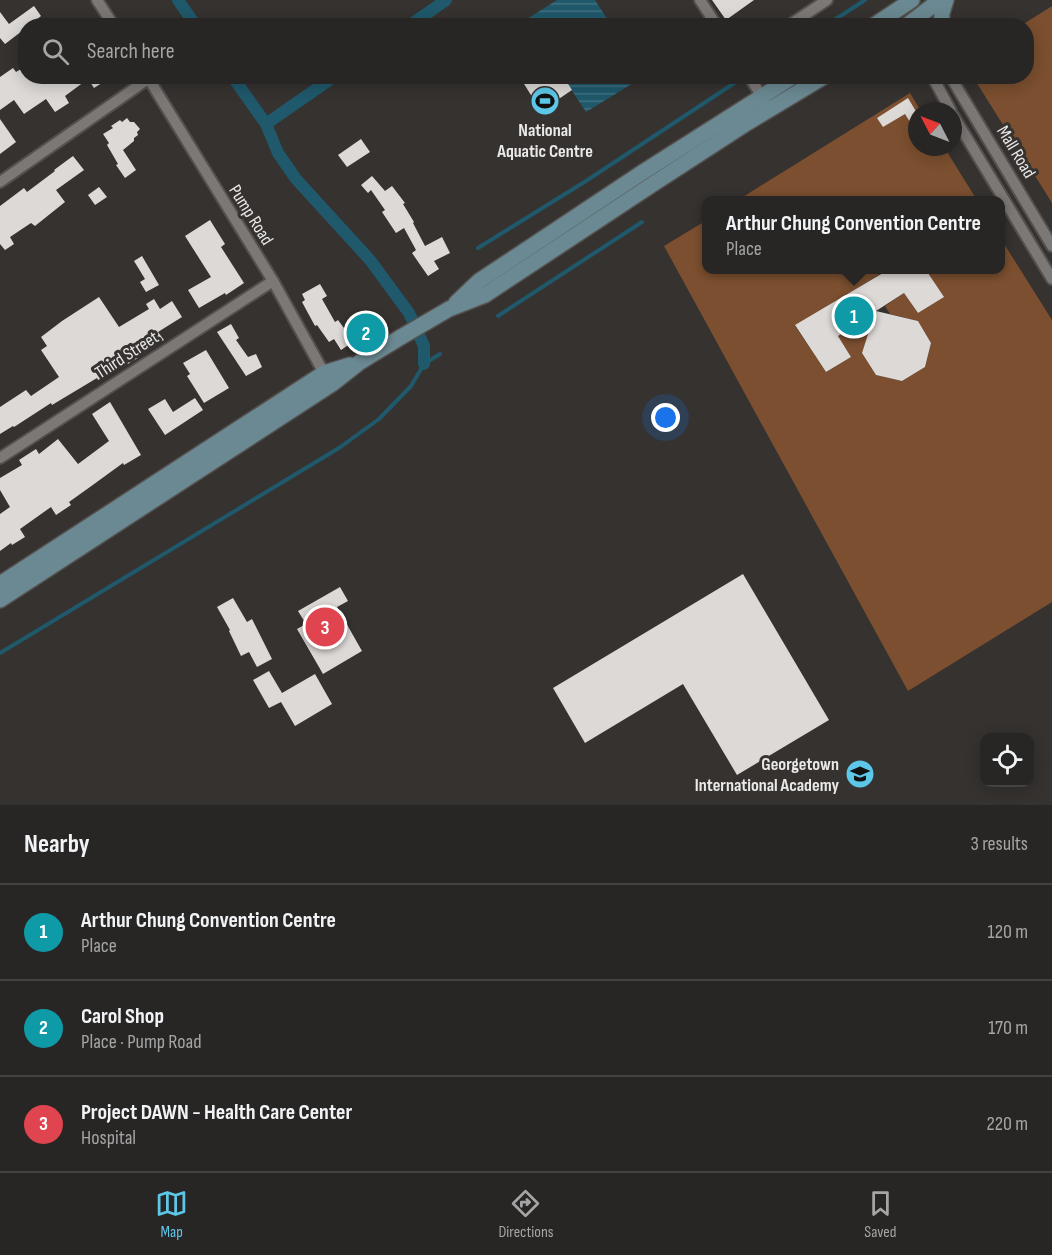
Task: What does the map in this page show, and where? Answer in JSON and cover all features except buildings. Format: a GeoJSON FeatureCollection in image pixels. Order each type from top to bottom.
{"type":"FeatureCollection","features":[{"type":"Feature","properties":{"kind":"main road"},"geometry":{"type":"LineString","coordinates":[[903,13],[940,0]]}},
{"type":"Feature","properties":{"kind":"main road"},"geometry":{"type":"LineString","coordinates":[[942,18],[946,0]]}},
{"type":"Feature","properties":{"kind":"main road"},"geometry":{"type":"LineString","coordinates":[[0,600],[332,384],[364,360],[446,312],[485,295],[652,184],[782,84]]}},
{"type":"Feature","properties":{"kind":"main road"},"geometry":{"type":"LineString","coordinates":[[762,98],[802,84]]}},
{"type":"Feature","properties":{"kind":"main road"},"geometry":{"type":"LineString","coordinates":[[0,584],[324,373],[364,360]]}},
{"type":"Feature","properties":{"kind":"street"},"geometry":{"type":"LineString","coordinates":[[98,0],[109,18]]}},
{"type":"Feature","properties":{"kind":"street"},"geometry":{"type":"LineString","coordinates":[[700,0],[712,18]]}},
{"type":"Feature","properties":{"kind":"street"},"geometry":{"type":"LineString","coordinates":[[800,18],[827,0]]}},
{"type":"Feature","properties":{"kind":"street"},"geometry":{"type":"LineString","coordinates":[[0,182],[139,84]]}},
{"type":"Feature","properties":{"kind":"street","name":"Pump Road"},"geometry":{"type":"LineString","coordinates":[[152,84],[273,281],[324,373]]}},
{"type":"Feature","properties":{"kind":"street"},"geometry":{"type":"LineString","coordinates":[[754,84],[762,98]]}},
{"type":"Feature","properties":{"kind":"street"},"geometry":{"type":"LineString","coordinates":[[936,84],[946,102]]}},
{"type":"Feature","properties":{"kind":"street","name":"Mall Road"},"geometry":{"type":"LineString","coordinates":[[955,84],[1052,246]]}},
{"type":"Feature","properties":{"kind":"street","name":"Mall Road"},"geometry":{"type":"LineString","coordinates":[[962,130],[1002,196]]}},
{"type":"Feature","properties":{"kind":"street","name":"Mall Road"},"geometry":{"type":"LineString","coordinates":[[1005,201],[1052,279]]}},
{"type":"Feature","properties":{"kind":"street","name":"Third Street"},"geometry":{"type":"LineString","coordinates":[[0,458],[273,281]]}},
{"type":"Feature","properties":{"kind":"shaded area"},"geometry":{"type":"Polygon","coordinates":[[[1052,6],[1052,203],[977,84],[1034,84],[1033,18],[1052,6]]]}},
{"type":"Feature","properties":{"kind":"shaded area"},"geometry":{"type":"Polygon","coordinates":[[[910,93],[916,102],[908,102],[908,156],[950,156],[975,196],[744,196],[910,93]]]}},
{"type":"Feature","properties":{"kind":"shaded area"},"geometry":{"type":"Polygon","coordinates":[[[702,223],[702,274],[880,274],[795,326],[826,372],[851,357],[838,336],[866,318],[871,326],[862,353],[876,375],[902,381],[925,367],[931,343],[918,321],[890,314],[885,306],[904,293],[918,313],[943,297],[929,274],[1005,274],[1005,245],[1052,320],[1052,602],[908,691],[664,246],[702,223]]]}},
{"type":"Feature","properties":{"kind":"water"},"geometry":{"type":"Polygon","coordinates":[[[557,0],[595,0],[607,18],[529,18],[557,0]]]}},
{"type":"Feature","properties":{"kind":"water"},"geometry":{"type":"Polygon","coordinates":[[[568,84],[632,84],[586,112],[568,84]]]}},
{"type":"Feature","properties":{"kind":"waterway"},"geometry":{"type":"LineString","coordinates":[[178,0],[190,18]]}},
{"type":"Feature","properties":{"kind":"waterway"},"geometry":{"type":"LineString","coordinates":[[420,18],[446,0]]}},
{"type":"Feature","properties":{"kind":"waterway"},"geometry":{"type":"LineString","coordinates":[[837,18],[865,0]]}},
{"type":"Feature","properties":{"kind":"waterway"},"geometry":{"type":"LineString","coordinates":[[238,84],[266,124],[278,153],[296,179],[370,260],[409,313],[424,346],[424,364]]}},
{"type":"Feature","properties":{"kind":"waterway"},"geometry":{"type":"LineString","coordinates":[[266,124],[324,84]]}},
{"type":"Feature","properties":{"kind":"waterway"},"geometry":{"type":"LineString","coordinates":[[478,248],[586,181],[733,84]]}},
{"type":"Feature","properties":{"kind":"waterway"},"geometry":{"type":"LineString","coordinates":[[498,316],[642,222]]}},
{"type":"Feature","properties":{"kind":"waterway"},"geometry":{"type":"LineString","coordinates":[[0,653],[339,448],[379,419],[411,386],[424,364],[440,354]]}},
{"type":"Feature","properties":{"kind":"place","name":"National Aquatic Centre"},"geometry":{"type":"Point","coordinates":[545,101]}},
{"type":"Feature","properties":{"kind":"place","name":"Arthur Chung Convention Centre"},"geometry":{"type":"Point","coordinates":[854,316]}},
{"type":"Feature","properties":{"kind":"place","name":"Carol Shop"},"geometry":{"type":"Point","coordinates":[366,333]}},
{"type":"Feature","properties":{"kind":"place","name":"Project DAWN - Health Care Center"},"geometry":{"type":"Point","coordinates":[325,627]}},
{"type":"Feature","properties":{"kind":"place","name":"Georgetown International Academy"},"geometry":{"type":"Point","coordinates":[860,774]}}]}
